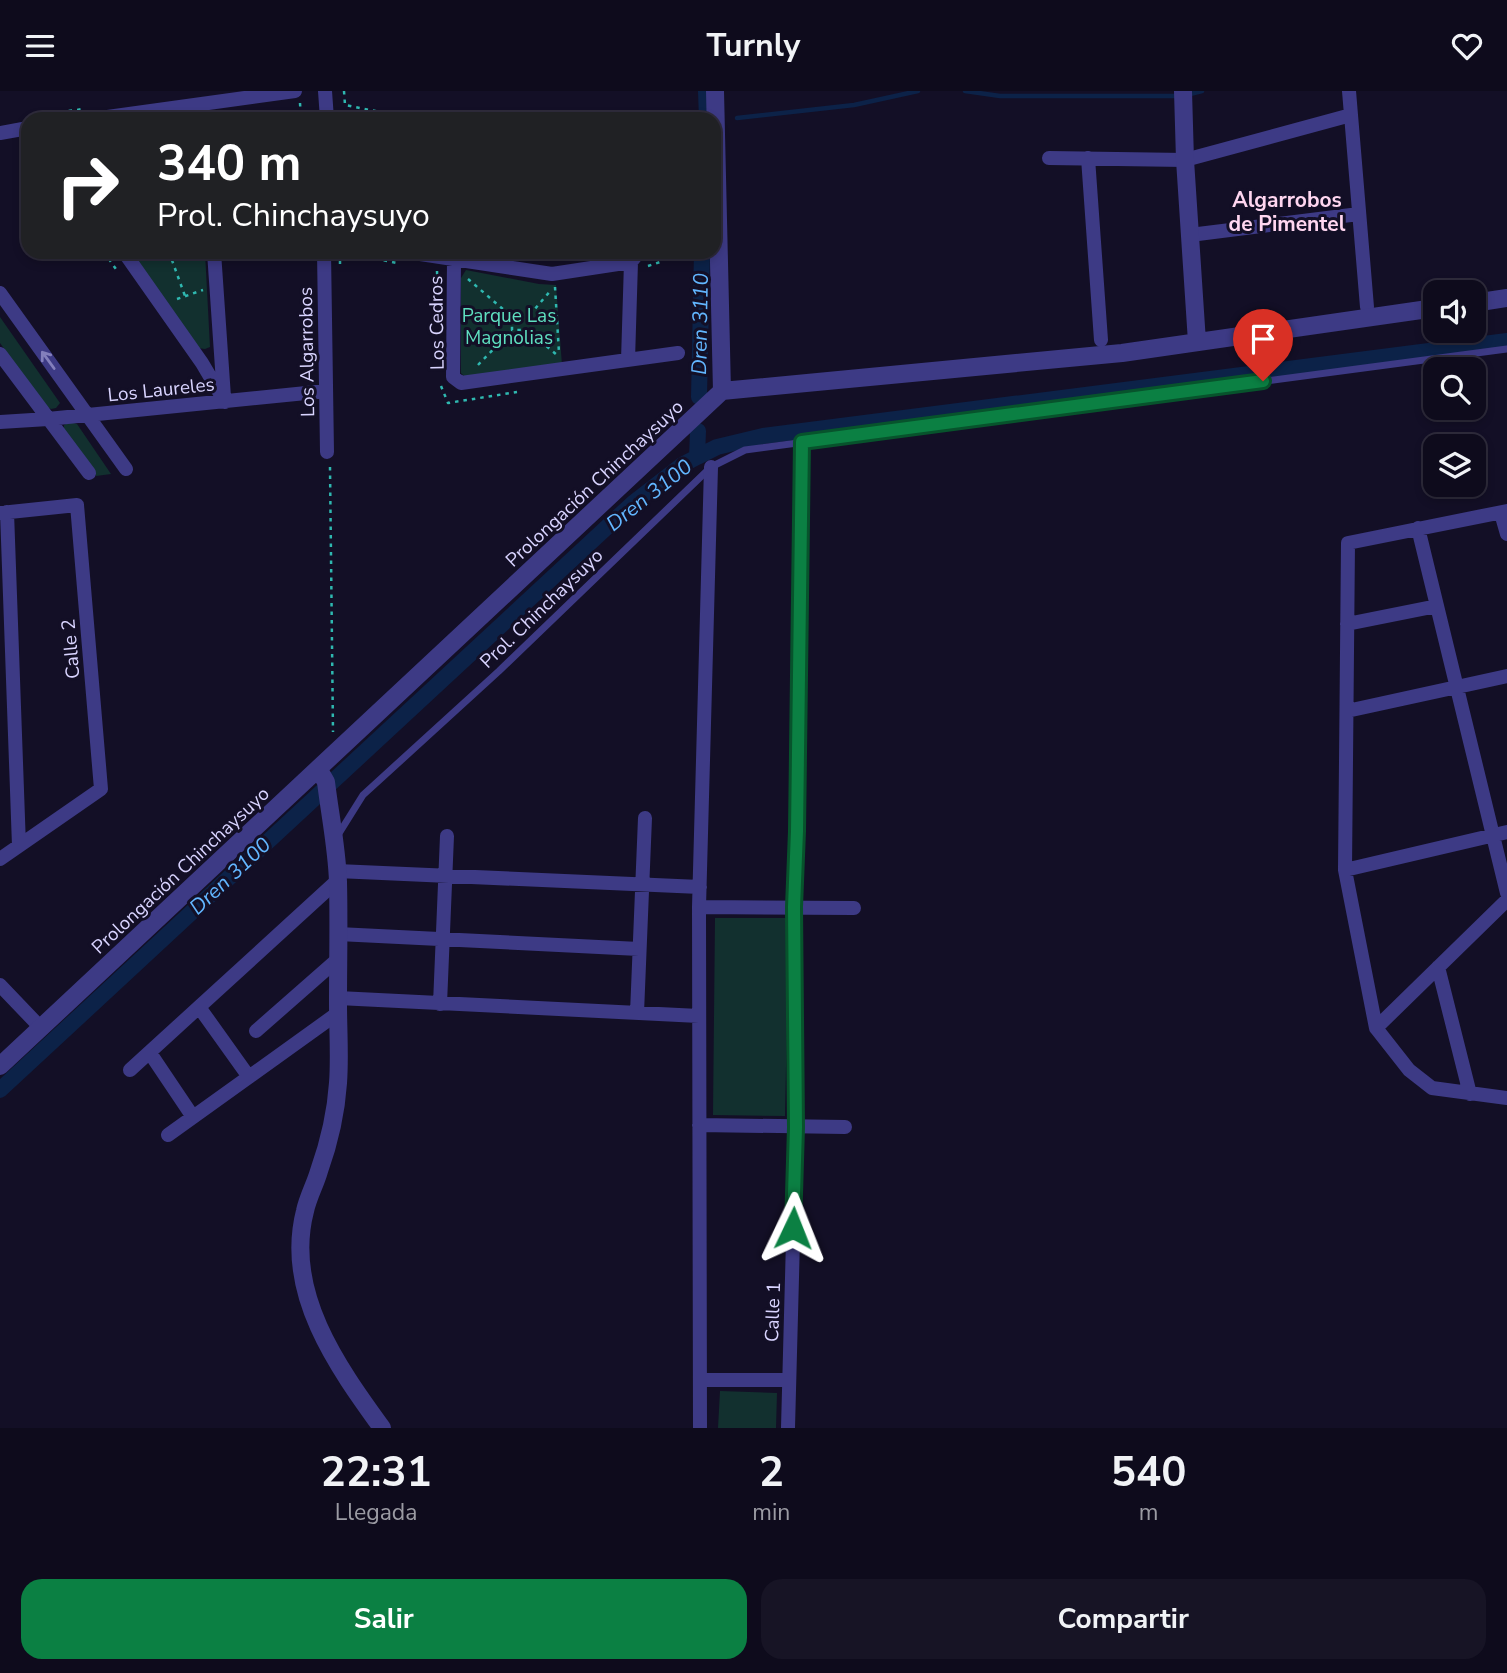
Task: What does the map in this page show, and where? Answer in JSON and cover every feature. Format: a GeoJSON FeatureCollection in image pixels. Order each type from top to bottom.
{"type":"FeatureCollection","features":[{"type":"Feature","properties":{"kind":"street"},"geometry":{"type":"LineString","coordinates":[[325,91],[330,112]]}},
{"type":"Feature","properties":{"kind":"street"},"geometry":{"type":"LineString","coordinates":[[715,91],[715,112]]}},
{"type":"Feature","properties":{"kind":"street"},"geometry":{"type":"LineString","coordinates":[[1349,91],[1367,307]]}},
{"type":"Feature","properties":{"kind":"street"},"geometry":{"type":"LineString","coordinates":[[1183,96],[1197,342]]}},
{"type":"Feature","properties":{"kind":"street"},"geometry":{"type":"LineString","coordinates":[[145,112],[205,104],[298,97]]}},
{"type":"Feature","properties":{"kind":"street"},"geometry":{"type":"LineString","coordinates":[[205,104],[206,112]]}},
{"type":"Feature","properties":{"kind":"street"},"geometry":{"type":"LineString","coordinates":[[1049,158],[1185,160],[1351,115]]}},
{"type":"Feature","properties":{"kind":"street"},"geometry":{"type":"LineString","coordinates":[[0,133],[21,129]]}},
{"type":"Feature","properties":{"kind":"street"},"geometry":{"type":"LineString","coordinates":[[1088,158],[1101,340]]}},
{"type":"Feature","properties":{"kind":"street"},"geometry":{"type":"LineString","coordinates":[[1190,235],[1359,214]]}},
{"type":"Feature","properties":{"kind":"street"},"geometry":{"type":"LineString","coordinates":[[129,259],[202,363],[225,402]]}},
{"type":"Feature","properties":{"kind":"street"},"geometry":{"type":"LineString","coordinates":[[215,259],[225,402]]}},
{"type":"Feature","properties":{"kind":"street","name":"Los Algarrobos"},"geometry":{"type":"LineString","coordinates":[[324,259],[327,452]]}},
{"type":"Feature","properties":{"kind":"street"},"geometry":{"type":"LineString","coordinates":[[448,259],[552,274],[637,261],[628,360],[678,353]]}},
{"type":"Feature","properties":{"kind":"street"},"geometry":{"type":"LineString","coordinates":[[719,259],[722,391],[1122,353],[1423,310]]}},
{"type":"Feature","properties":{"kind":"street","name":"Los Cedros"},"geometry":{"type":"LineString","coordinates":[[454,260],[453,377],[461,383],[628,360]]}},
{"type":"Feature","properties":{"kind":"street"},"geometry":{"type":"LineString","coordinates":[[0,293],[126,469]]}},
{"type":"Feature","properties":{"kind":"street"},"geometry":{"type":"LineString","coordinates":[[1486,301],[1507,298]]}},
{"type":"Feature","properties":{"kind":"street"},"geometry":{"type":"LineString","coordinates":[[0,354],[89,473]]}},
{"type":"Feature","properties":{"kind":"street","name":"Los Laureles"},"geometry":{"type":"LineString","coordinates":[[0,422],[326,391]]}},
{"type":"Feature","properties":{"kind":"street","name":"Prolongación Chinchaysuyo"},"geometry":{"type":"LineString","coordinates":[[0,1066],[322,776],[333,756],[722,391]]}},
{"type":"Feature","properties":{"kind":"street","name":"Calle 1"},"geometry":{"type":"LineString","coordinates":[[788,1428],[796,1127],[794,907],[802,442]]}},
{"type":"Feature","properties":{"kind":"street"},"geometry":{"type":"LineString","coordinates":[[700,1428],[699,907],[711,467]]}},
{"type":"Feature","properties":{"kind":"street","name":"Calle 2"},"geometry":{"type":"LineString","coordinates":[[3,512],[77,505],[101,789],[19,846]]}},
{"type":"Feature","properties":{"kind":"street"},"geometry":{"type":"LineString","coordinates":[[0,859],[19,846],[3,512]]}},
{"type":"Feature","properties":{"kind":"street"},"geometry":{"type":"LineString","coordinates":[[1507,534],[1504,512],[1348,543],[1345,870],[1376,1028],[1409,1070],[1432,1088],[1507,1098]]}},
{"type":"Feature","properties":{"kind":"street"},"geometry":{"type":"LineString","coordinates":[[1418,528],[1458,687],[1500,833],[1507,893]]}},
{"type":"Feature","properties":{"kind":"street"},"geometry":{"type":"LineString","coordinates":[[1347,624],[1437,606]]}},
{"type":"Feature","properties":{"kind":"street"},"geometry":{"type":"LineString","coordinates":[[1346,711],[1507,676]]}},
{"type":"Feature","properties":{"kind":"street"},"geometry":{"type":"LineString","coordinates":[[322,776],[328,801],[337,875],[339,1062],[335,1110],[324,1156],[301,1227],[300,1260],[306,1296],[320,1331],[382,1428]]}},
{"type":"Feature","properties":{"kind":"street"},"geometry":{"type":"LineString","coordinates":[[637,1013],[645,818]]}},
{"type":"Feature","properties":{"kind":"street"},"geometry":{"type":"LineString","coordinates":[[1345,870],[1500,833]]}},
{"type":"Feature","properties":{"kind":"street"},"geometry":{"type":"LineString","coordinates":[[440,1004],[447,837]]}},
{"type":"Feature","properties":{"kind":"street"},"geometry":{"type":"LineString","coordinates":[[130,1070],[337,875],[446,876],[700,887]]}},
{"type":"Feature","properties":{"kind":"street"},"geometry":{"type":"LineString","coordinates":[[1376,1028],[1507,900]]}},
{"type":"Feature","properties":{"kind":"street"},"geometry":{"type":"LineString","coordinates":[[699,907],[854,908]]}},
{"type":"Feature","properties":{"kind":"street"},"geometry":{"type":"LineString","coordinates":[[338,934],[639,949]]}},
{"type":"Feature","properties":{"kind":"street"},"geometry":{"type":"LineString","coordinates":[[256,1031],[338,959]]}},
{"type":"Feature","properties":{"kind":"street"},"geometry":{"type":"LineString","coordinates":[[1438,967],[1471,1094]]}},
{"type":"Feature","properties":{"kind":"street"},"geometry":{"type":"LineString","coordinates":[[0,985],[41,1028]]}},
{"type":"Feature","properties":{"kind":"street"},"geometry":{"type":"LineString","coordinates":[[168,1135],[249,1077],[338,1005],[440,1004],[699,1016]]}},
{"type":"Feature","properties":{"kind":"street"},"geometry":{"type":"LineString","coordinates":[[199,1007],[249,1077]]}},
{"type":"Feature","properties":{"kind":"street"},"geometry":{"type":"LineString","coordinates":[[149,1053],[193,1117]]}},
{"type":"Feature","properties":{"kind":"street"},"geometry":{"type":"LineString","coordinates":[[699,1125],[845,1127]]}},
{"type":"Feature","properties":{"kind":"street"},"geometry":{"type":"LineString","coordinates":[[700,1380],[789,1380]]}},
{"type":"Feature","properties":{"kind":"lane","name":"Prol. Chinchaysuyo"},"geometry":{"type":"LineString","coordinates":[[333,842],[363,795],[499,671],[711,467],[745,450],[1507,349]]}},
{"type":"Feature","properties":{"kind":"path"},"geometry":{"type":"LineString","coordinates":[[344,91],[345,106],[377,112]]}},
{"type":"Feature","properties":{"kind":"path"},"geometry":{"type":"LineString","coordinates":[[109,259],[120,274]]}},
{"type":"Feature","properties":{"kind":"path"},"geometry":{"type":"LineString","coordinates":[[172,259],[185,296]]}},
{"type":"Feature","properties":{"kind":"path"},"geometry":{"type":"LineString","coordinates":[[376,259],[396,263]]}},
{"type":"Feature","properties":{"kind":"path"},"geometry":{"type":"LineString","coordinates":[[637,261],[660,262],[661,259]]}},
{"type":"Feature","properties":{"kind":"path"},"geometry":{"type":"LineString","coordinates":[[463,279],[465,275],[512,317],[528,317]]}},
{"type":"Feature","properties":{"kind":"path"},"geometry":{"type":"LineString","coordinates":[[475,368],[512,331],[527,330],[559,358],[555,287],[528,317],[527,330]]}},
{"type":"Feature","properties":{"kind":"path"},"geometry":{"type":"LineString","coordinates":[[512,317],[512,331]]}},
{"type":"Feature","properties":{"kind":"path"},"geometry":{"type":"LineString","coordinates":[[330,467],[333,756]]}},
{"type":"Feature","properties":{"kind":"green space"},"geometry":{"type":"Polygon","coordinates":[[[136,259],[205,259],[210,347],[198,348],[136,259]]]}},
{"type":"Feature","properties":{"kind":"green space","name":"Parque Las Magnolias"},"geometry":{"type":"Polygon","coordinates":[[[466,270],[556,285],[562,365],[467,379],[461,373],[461,278],[466,270]]]}},
{"type":"Feature","properties":{"kind":"green space"},"geometry":{"type":"Polygon","coordinates":[[[0,317],[60,403],[56,408],[45,406],[0,343],[0,317]]]}},
{"type":"Feature","properties":{"kind":"green space"},"geometry":{"type":"Polygon","coordinates":[[[70,422],[77,424],[111,474],[96,476],[64,432],[64,425],[70,422]]]}},
{"type":"Feature","properties":{"kind":"green space"},"geometry":{"type":"Polygon","coordinates":[[[715,918],[789,918],[785,1116],[713,1115],[715,918]]]}},
{"type":"Feature","properties":{"kind":"green space"},"geometry":{"type":"Polygon","coordinates":[[[720,1391],[777,1393],[776,1428],[718,1428],[720,1391]]]}},
{"type":"Feature","properties":{"kind":"waterway","name":"Dren 3110"},"geometry":{"type":"LineString","coordinates":[[706,91],[707,112]]}},
{"type":"Feature","properties":{"kind":"waterway"},"geometry":{"type":"LineString","coordinates":[[737,118],[854,105],[918,91]]}},
{"type":"Feature","properties":{"kind":"waterway"},"geometry":{"type":"LineString","coordinates":[[965,91],[1000,96],[1178,96]]}},
{"type":"Feature","properties":{"kind":"waterway"},"geometry":{"type":"LineString","coordinates":[[1186,95],[1202,91]]}},
{"type":"Feature","properties":{"kind":"waterway","name":"Dren 3110"},"geometry":{"type":"LineString","coordinates":[[699,397],[702,259]]}},
{"type":"Feature","properties":{"kind":"waterway","name":"Dren 3100"},"geometry":{"type":"LineString","coordinates":[[0,1090],[633,503],[682,465],[717,447],[763,436],[1507,341]]}},
{"type":"Feature","properties":{"kind":"waterway","name":"Dren 3110"},"geometry":{"type":"LineString","coordinates":[[697,457],[698,431]]}},
{"type":"Feature","properties":{"kind":"district","name":"Algarrobos de Pimentel"},"geometry":{"type":"Point","coordinates":[1287,212]}},
{"type":"Feature","properties":{"kind":"route"},"geometry":{"type":"LineString","coordinates":[[793,1228],[796,1127],[794,907],[802,442],[1263,381]]}}]}
